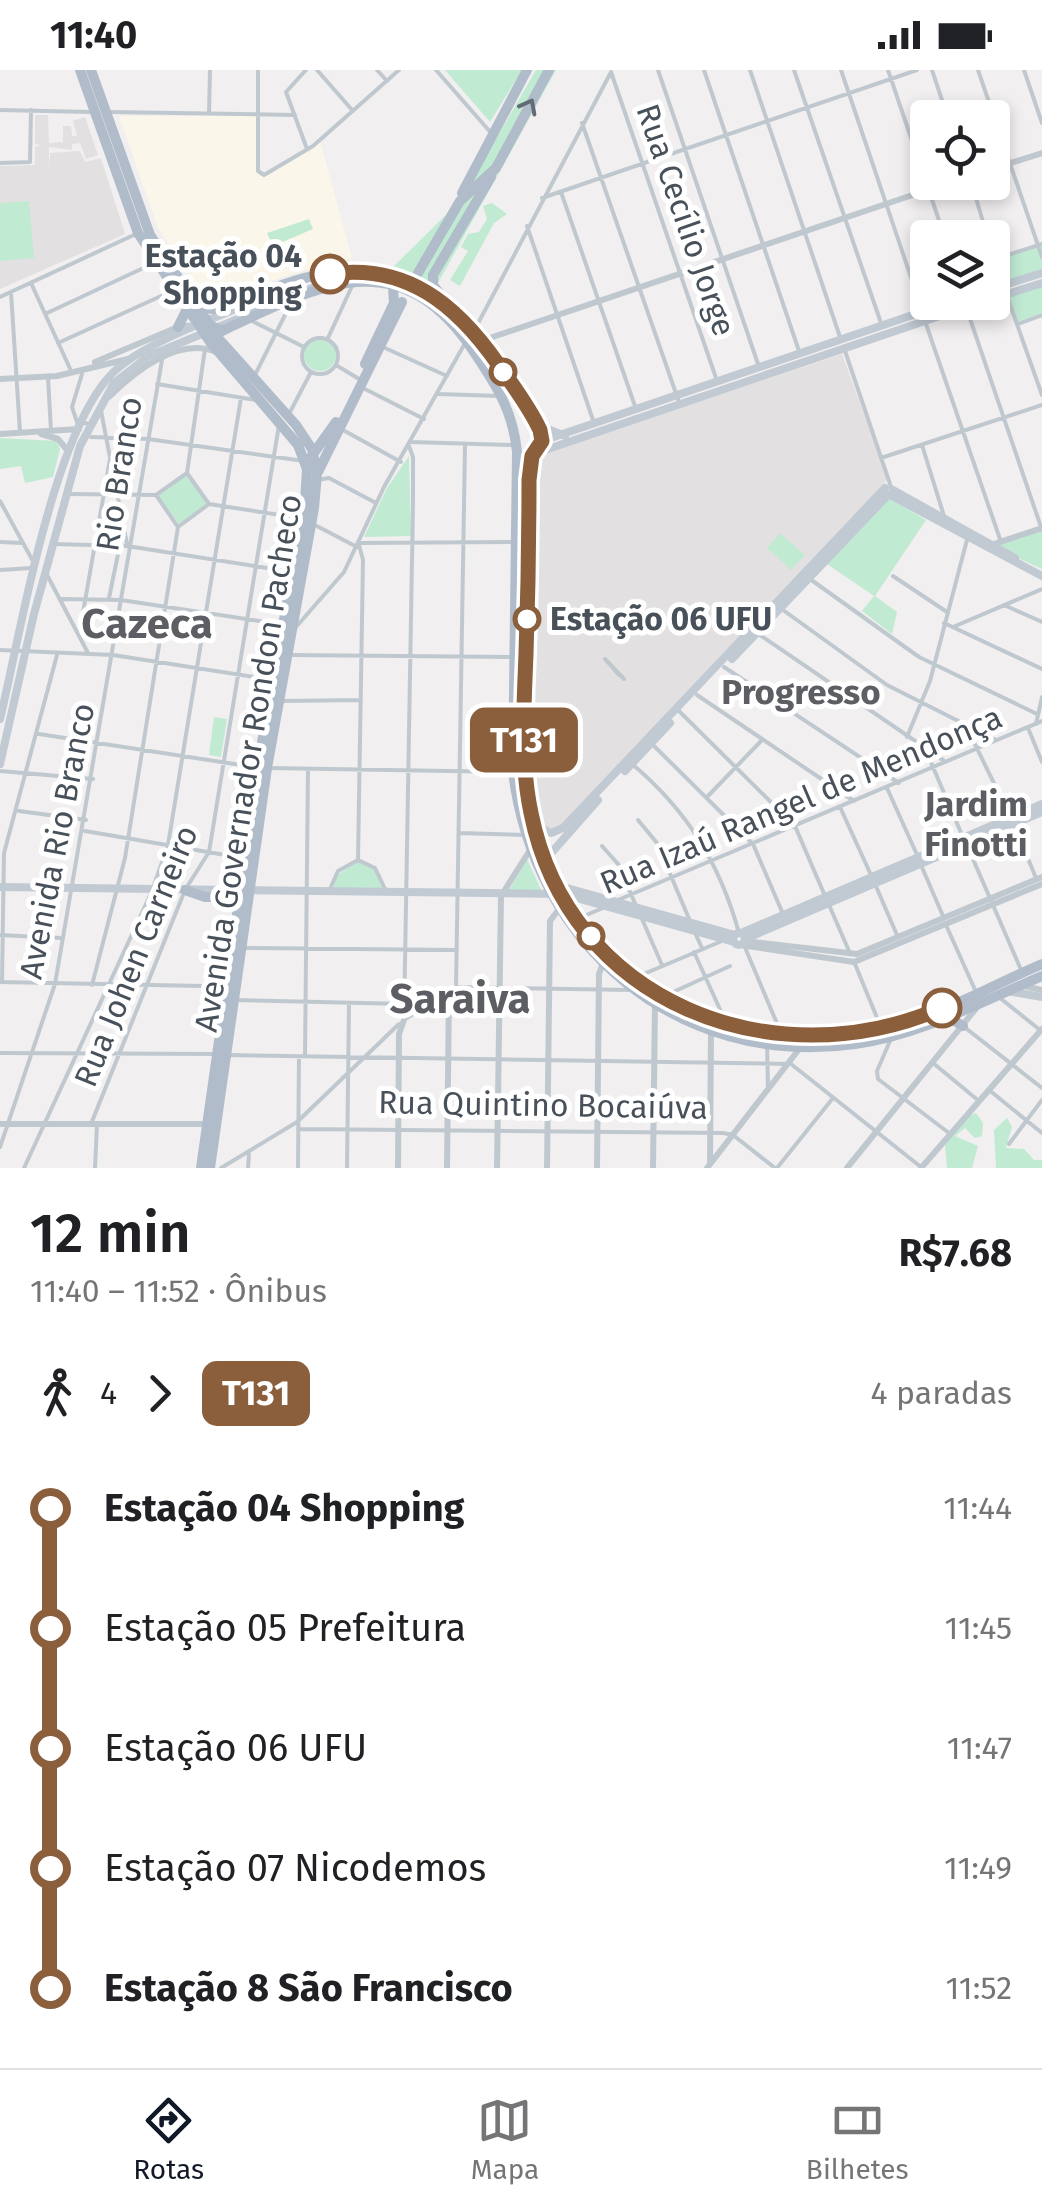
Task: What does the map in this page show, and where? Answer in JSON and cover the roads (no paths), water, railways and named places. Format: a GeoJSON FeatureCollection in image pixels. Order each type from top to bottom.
{"type":"FeatureCollection","features":[{"type":"Feature","properties":{"kind":"main road","name":"Avenida Governador Rondon Pacheco"},"geometry":{"type":"LineString","coordinates":[[80,70],[103,112],[146,226],[193,313]]}},
{"type":"Feature","properties":{"kind":"main road"},"geometry":{"type":"LineString","coordinates":[[361,380],[407,287],[527,70]]}},
{"type":"Feature","properties":{"kind":"main road"},"geometry":{"type":"LineString","coordinates":[[549,70],[432,275],[433,285],[504,396],[514,423],[514,542],[524,768],[533,823],[558,909],[603,963],[660,1001],[711,1030],[767,1044],[886,1033],[946,1016],[978,997],[1042,993]]}},
{"type":"Feature","properties":{"kind":"main road","name":"Avenida Governador Rondon Pacheco"},"geometry":{"type":"LineString","coordinates":[[93,72],[138,232],[174,290],[282,421]]}},
{"type":"Feature","properties":{"kind":"main road"},"geometry":{"type":"LineString","coordinates":[[504,154],[494,156],[489,150],[509,104]]}},
{"type":"Feature","properties":{"kind":"main road"},"geometry":{"type":"LineString","coordinates":[[318,477],[394,302],[464,196],[496,168]]}},
{"type":"Feature","properties":{"kind":"main road"},"geometry":{"type":"LineString","coordinates":[[173,329],[193,313],[317,281],[374,271],[448,304]]}},
{"type":"Feature","properties":{"kind":"main road"},"geometry":{"type":"LineString","coordinates":[[1010,288],[1042,273]]}},
{"type":"Feature","properties":{"kind":"main road"},"geometry":{"type":"LineString","coordinates":[[0,767],[36,567],[67,450],[100,386],[133,360],[317,281],[407,287],[470,338],[482,341],[537,423],[520,657]]}},
{"type":"Feature","properties":{"kind":"main road"},"geometry":{"type":"LineString","coordinates":[[1010,289],[1042,283]]}},
{"type":"Feature","properties":{"kind":"main road"},"geometry":{"type":"LineString","coordinates":[[307,459],[385,348],[407,287]]}},
{"type":"Feature","properties":{"kind":"main road"},"geometry":{"type":"LineString","coordinates":[[193,313],[213,331],[227,329],[287,294]]}},
{"type":"Feature","properties":{"kind":"main road"},"geometry":{"type":"LineString","coordinates":[[233,304],[234,315],[245,320]]}},
{"type":"Feature","properties":{"kind":"main road"},"geometry":{"type":"LineString","coordinates":[[855,340],[913,320]]}},
{"type":"Feature","properties":{"kind":"main road"},"geometry":{"type":"LineString","coordinates":[[516,449],[537,450],[915,320]]}},
{"type":"Feature","properties":{"kind":"main road"},"geometry":{"type":"LineString","coordinates":[[224,352],[227,329]]}},
{"type":"Feature","properties":{"kind":"main road","name":"Avenida Governador Rondon Pacheco"},"geometry":{"type":"LineString","coordinates":[[210,1168],[246,858],[288,655],[293,572],[318,477],[254,378],[224,352],[213,331]]}},
{"type":"Feature","properties":{"kind":"main road"},"geometry":{"type":"LineString","coordinates":[[537,450],[636,409],[678,400],[760,368],[842,344]]}},
{"type":"Feature","properties":{"kind":"main road"},"geometry":{"type":"LineString","coordinates":[[1,712],[89,430],[100,406],[133,360]]}},
{"type":"Feature","properties":{"kind":"main road"},"geometry":{"type":"LineString","coordinates":[[514,423],[524,417],[565,436]]}},
{"type":"Feature","properties":{"kind":"main road","name":"Avenida Governador Rondon Pacheco"},"geometry":{"type":"LineString","coordinates":[[201,1168],[234,1000],[274,680],[288,627],[304,520],[307,459]]}},
{"type":"Feature","properties":{"kind":"main road"},"geometry":{"type":"LineString","coordinates":[[889,490],[946,520],[967,536]]}},
{"type":"Feature","properties":{"kind":"main road"},"geometry":{"type":"LineString","coordinates":[[889,490],[989,548],[1042,573]]}},
{"type":"Feature","properties":{"kind":"main road"},"geometry":{"type":"LineString","coordinates":[[533,823],[545,832],[558,832],[597,797],[889,490]]}},
{"type":"Feature","properties":{"kind":"main road"},"geometry":{"type":"LineString","coordinates":[[545,860],[597,797],[889,490]]}},
{"type":"Feature","properties":{"kind":"main road"},"geometry":{"type":"LineString","coordinates":[[56,491],[67,494]]}},
{"type":"Feature","properties":{"kind":"main road"},"geometry":{"type":"LineString","coordinates":[[520,674],[513,772],[530,850],[555,894],[635,984]]}},
{"type":"Feature","properties":{"kind":"main road"},"geometry":{"type":"LineString","coordinates":[[1012,821],[1042,804]]}},
{"type":"Feature","properties":{"kind":"main road"},"geometry":{"type":"LineString","coordinates":[[2,888],[501,896],[555,894],[566,888],[739,939],[1012,821],[1042,812]]}},
{"type":"Feature","properties":{"kind":"main road"},"geometry":{"type":"LineString","coordinates":[[185,890],[205,897],[240,897]]}},
{"type":"Feature","properties":{"kind":"main road"},"geometry":{"type":"LineString","coordinates":[[739,939],[784,914],[827,899]]}},
{"type":"Feature","properties":{"kind":"main road"},"geometry":{"type":"LineString","coordinates":[[1002,993],[1042,964]]}},
{"type":"Feature","properties":{"kind":"main road"},"geometry":{"type":"LineString","coordinates":[[886,1033],[1022,978],[1042,976]]}},
{"type":"Feature","properties":{"kind":"main road"},"geometry":{"type":"LineString","coordinates":[[660,1001],[726,1025],[803,1042]]}},
{"type":"Feature","properties":{"kind":"main road"},"geometry":{"type":"LineString","coordinates":[[946,1016],[963,1026]]}},
{"type":"Feature","properties":{"kind":"street"},"geometry":{"type":"LineString","coordinates":[[209,114],[210,70]]}},
{"type":"Feature","properties":{"kind":"street"},"geometry":{"type":"LineString","coordinates":[[258,70],[258,171],[269,174],[307,150],[399,70]]}},
{"type":"Feature","properties":{"kind":"street"},"geometry":{"type":"LineString","coordinates":[[306,70],[288,88],[307,150]]}},
{"type":"Feature","properties":{"kind":"street"},"geometry":{"type":"LineString","coordinates":[[317,70],[353,110]]}},
{"type":"Feature","properties":{"kind":"street"},"geometry":{"type":"LineString","coordinates":[[378,70],[387,81]]}},
{"type":"Feature","properties":{"kind":"street"},"geometry":{"type":"LineString","coordinates":[[436,70],[492,134]]}},
{"type":"Feature","properties":{"kind":"street"},"geometry":{"type":"LineString","coordinates":[[658,70],[760,368]]}},
{"type":"Feature","properties":{"kind":"street"},"geometry":{"type":"LineString","coordinates":[[704,70],[800,355]]}},
{"type":"Feature","properties":{"kind":"street"},"geometry":{"type":"LineString","coordinates":[[750,70],[887,474],[889,490]]}},
{"type":"Feature","properties":{"kind":"street"},"geometry":{"type":"LineString","coordinates":[[794,70],[882,328]]}},
{"type":"Feature","properties":{"kind":"street"},"geometry":{"type":"LineString","coordinates":[[840,70],[910,274]]}},
{"type":"Feature","properties":{"kind":"street"},"geometry":{"type":"LineString","coordinates":[[888,70],[910,132]]}},
{"type":"Feature","properties":{"kind":"street"},"geometry":{"type":"LineString","coordinates":[[542,198],[917,70]]}},
{"type":"Feature","properties":{"kind":"street"},"geometry":{"type":"LineString","coordinates":[[932,70],[942,100]]}},
{"type":"Feature","properties":{"kind":"street"},"geometry":{"type":"LineString","coordinates":[[978,70],[988,100]]}},
{"type":"Feature","properties":{"kind":"street"},"geometry":{"type":"LineString","coordinates":[[1024,70],[1042,123]]}},
{"type":"Feature","properties":{"kind":"street"},"geometry":{"type":"LineString","coordinates":[[61,599],[121,600],[288,627],[332,590],[612,71]]}},
{"type":"Feature","properties":{"kind":"street","name":"Rua Cecílio Jorge"},"geometry":{"type":"LineString","coordinates":[[612,71],[718,383]]}},
{"type":"Feature","properties":{"kind":"street"},"geometry":{"type":"LineString","coordinates":[[0,110],[294,115]]}},
{"type":"Feature","properties":{"kind":"street"},"geometry":{"type":"LineString","coordinates":[[0,164],[27,164],[31,160],[31,110]]}},
{"type":"Feature","properties":{"kind":"street"},"geometry":{"type":"LineString","coordinates":[[582,123],[678,400]]}},
{"type":"Feature","properties":{"kind":"street"},"geometry":{"type":"LineString","coordinates":[[1042,152],[1010,163],[1042,257]]}},
{"type":"Feature","properties":{"kind":"street"},"geometry":{"type":"LineString","coordinates":[[561,191],[636,409]]}},
{"type":"Feature","properties":{"kind":"street"},"geometry":{"type":"LineString","coordinates":[[482,341],[910,195]]}},
{"type":"Feature","properties":{"kind":"street"},"geometry":{"type":"LineString","coordinates":[[527,226],[595,424]]}},
{"type":"Feature","properties":{"kind":"street"},"geometry":{"type":"LineString","coordinates":[[0,297],[138,232]]}},
{"type":"Feature","properties":{"kind":"street"},"geometry":{"type":"LineString","coordinates":[[1010,254],[1040,244]]}},
{"type":"Feature","properties":{"kind":"street"},"geometry":{"type":"LineString","coordinates":[[45,314],[155,263]]}},
{"type":"Feature","properties":{"kind":"street"},"geometry":{"type":"LineString","coordinates":[[327,339],[354,288],[350,281]]}},
{"type":"Feature","properties":{"kind":"street"},"geometry":{"type":"LineString","coordinates":[[30,283],[72,373]]}},
{"type":"Feature","properties":{"kind":"street"},"geometry":{"type":"LineString","coordinates":[[58,343],[174,290]]}},
{"type":"Feature","properties":{"kind":"street"},"geometry":{"type":"LineString","coordinates":[[11,292],[20,433]]}},
{"type":"Feature","properties":{"kind":"street"},"geometry":{"type":"LineString","coordinates":[[254,378],[275,334],[287,294]]}},
{"type":"Feature","properties":{"kind":"street"},"geometry":{"type":"LineString","coordinates":[[1010,303],[1042,395]]}},
{"type":"Feature","properties":{"kind":"street"},"geometry":{"type":"LineString","coordinates":[[1018,324],[1042,315]]}},
{"type":"Feature","properties":{"kind":"street"},"geometry":{"type":"LineString","coordinates":[[245,320],[304,347]]}},
{"type":"Feature","properties":{"kind":"street"},"geometry":{"type":"LineString","coordinates":[[925,320],[1000,542]]}},
{"type":"Feature","properties":{"kind":"street"},"geometry":{"type":"LineString","coordinates":[[970,320],[1042,529],[989,548]]}},
{"type":"Feature","properties":{"kind":"street"},"geometry":{"type":"LineString","coordinates":[[76,426],[72,407],[84,370],[173,329],[172,354]]}},
{"type":"Feature","properties":{"kind":"street"},"geometry":{"type":"LineString","coordinates":[[312,339],[327,339],[338,353],[336,365],[326,373],[310,372],[302,362],[304,347],[312,339]]}},
{"type":"Feature","properties":{"kind":"street"},"geometry":{"type":"LineString","coordinates":[[129,547],[100,406],[133,376],[162,359],[205,348],[187,473],[210,504]]}},
{"type":"Feature","properties":{"kind":"street","name":"Avenida Governador Rondon Pacheco"},"geometry":{"type":"LineString","coordinates":[[205,348],[224,352]]}},
{"type":"Feature","properties":{"kind":"street"},"geometry":{"type":"LineString","coordinates":[[385,348],[447,376]]}},
{"type":"Feature","properties":{"kind":"street","name":"Rio Branco"},"geometry":{"type":"LineString","coordinates":[[114,654],[162,359]]}},
{"type":"Feature","properties":{"kind":"street"},"geometry":{"type":"LineString","coordinates":[[0,380],[48,377],[133,360]]}},
{"type":"Feature","properties":{"kind":"street"},"geometry":{"type":"LineString","coordinates":[[336,365],[424,419]]}},
{"type":"Feature","properties":{"kind":"street","name":"Rua Johen Carneiro"},"geometry":{"type":"LineString","coordinates":[[95,1168],[94,1124],[185,890],[210,852],[273,459],[282,421],[310,372]]}},
{"type":"Feature","properties":{"kind":"street"},"geometry":{"type":"LineString","coordinates":[[48,377],[51,431]]}},
{"type":"Feature","properties":{"kind":"street"},"geometry":{"type":"LineString","coordinates":[[157,384],[263,402]]}},
{"type":"Feature","properties":{"kind":"street"},"geometry":{"type":"LineString","coordinates":[[438,394],[504,396]]}},
{"type":"Feature","properties":{"kind":"street"},"geometry":{"type":"LineString","coordinates":[[24,1168],[152,891],[168,845],[240,398]]}},
{"type":"Feature","properties":{"kind":"street"},"geometry":{"type":"LineString","coordinates":[[881,458],[1042,405]]}},
{"type":"Feature","properties":{"kind":"street"},"geometry":{"type":"LineString","coordinates":[[0,434],[76,426],[108,438],[148,439],[273,459],[307,459]]}},
{"type":"Feature","properties":{"kind":"street"},"geometry":{"type":"LineString","coordinates":[[339,428],[401,462]]}},
{"type":"Feature","properties":{"kind":"street"},"geometry":{"type":"LineString","coordinates":[[30,432],[58,439],[67,450]]}},
{"type":"Feature","properties":{"kind":"street"},"geometry":{"type":"LineString","coordinates":[[410,444],[516,449]]}},
{"type":"Feature","properties":{"kind":"street"},"geometry":{"type":"LineString","coordinates":[[398,1168],[398,1058],[406,1004],[412,656],[414,462],[410,444]]}},
{"type":"Feature","properties":{"kind":"street"},"geometry":{"type":"LineString","coordinates":[[922,444],[946,520]]}},
{"type":"Feature","properties":{"kind":"street"},"geometry":{"type":"LineString","coordinates":[[447,1168],[448,1058],[458,950],[464,445]]}},
{"type":"Feature","properties":{"kind":"street"},"geometry":{"type":"LineString","coordinates":[[79,635],[110,459]]}},
{"type":"Feature","properties":{"kind":"street"},"geometry":{"type":"LineString","coordinates":[[67,494],[156,495],[187,473]]}},
{"type":"Feature","properties":{"kind":"street"},"geometry":{"type":"LineString","coordinates":[[318,477],[329,478],[378,504]]}},
{"type":"Feature","properties":{"kind":"street"},"geometry":{"type":"LineString","coordinates":[[156,495],[178,526]]}},
{"type":"Feature","properties":{"kind":"street"},"geometry":{"type":"LineString","coordinates":[[0,502],[36,567],[0,570]]}},
{"type":"Feature","properties":{"kind":"street"},"geometry":{"type":"LineString","coordinates":[[92,985],[118,890],[178,526],[210,504],[304,520],[359,545],[514,542]]}},
{"type":"Feature","properties":{"kind":"street"},"geometry":{"type":"LineString","coordinates":[[109,600],[124,530]]}},
{"type":"Feature","properties":{"kind":"street"},"geometry":{"type":"LineString","coordinates":[[907,737],[934,665],[967,536]]}},
{"type":"Feature","properties":{"kind":"street"},"geometry":{"type":"LineString","coordinates":[[0,542],[22,543]]}},
{"type":"Feature","properties":{"kind":"street"},"geometry":{"type":"LineString","coordinates":[[54,544],[129,547],[293,572]]}},
{"type":"Feature","properties":{"kind":"street"},"geometry":{"type":"LineString","coordinates":[[358,860],[363,560],[359,545]]}},
{"type":"Feature","properties":{"kind":"street"},"geometry":{"type":"LineString","coordinates":[[46,572],[89,654]]}},
{"type":"Feature","properties":{"kind":"street"},"geometry":{"type":"LineString","coordinates":[[893,576],[946,612]]}},
{"type":"Feature","properties":{"kind":"street"},"geometry":{"type":"LineString","coordinates":[[808,577],[934,665],[1037,714]]}},
{"type":"Feature","properties":{"kind":"street"},"geometry":{"type":"LineString","coordinates":[[953,627],[1042,589]]}},
{"type":"Feature","properties":{"kind":"street"},"geometry":{"type":"LineString","coordinates":[[1004,605],[1042,622]]}},
{"type":"Feature","properties":{"kind":"street"},"geometry":{"type":"LineString","coordinates":[[778,606],[920,704],[998,740]]}},
{"type":"Feature","properties":{"kind":"street"},"geometry":{"type":"LineString","coordinates":[[944,623],[1042,669]]}},
{"type":"Feature","properties":{"kind":"street"},"geometry":{"type":"LineString","coordinates":[[757,633],[927,753],[946,761]]}},
{"type":"Feature","properties":{"kind":"street"},"geometry":{"type":"LineString","coordinates":[[0,650],[114,654],[274,680]]}},
{"type":"Feature","properties":{"kind":"street","name":"Avenida Rio Branco"},"geometry":{"type":"LineString","coordinates":[[0,1147],[4,1124],[33,1054],[55,984],[114,654]]}},
{"type":"Feature","properties":{"kind":"street"},"geometry":{"type":"LineString","coordinates":[[57,655],[30,772],[4,853],[1,982],[202,986]]}},
{"type":"Feature","properties":{"kind":"street"},"geometry":{"type":"LineString","coordinates":[[288,655],[520,657]]}},
{"type":"Feature","properties":{"kind":"street"},"geometry":{"type":"LineString","coordinates":[[724,667],[900,782]]}},
{"type":"Feature","properties":{"kind":"street"},"geometry":{"type":"LineString","coordinates":[[696,695],[854,801]]}},
{"type":"Feature","properties":{"kind":"street"},"geometry":{"type":"LineString","coordinates":[[1039,723],[1042,696]]}},
{"type":"Feature","properties":{"kind":"street"},"geometry":{"type":"LineString","coordinates":[[278,704],[285,698],[361,700]]}},
{"type":"Feature","properties":{"kind":"street"},"geometry":{"type":"LineString","coordinates":[[678,710],[795,826],[886,1033],[877,1076],[951,1134]]}},
{"type":"Feature","properties":{"kind":"street","name":"Rua Izaú Rangel de Mendonça"},"geometry":{"type":"LineString","coordinates":[[578,919],[1039,723]]}},
{"type":"Feature","properties":{"kind":"street"},"geometry":{"type":"LineString","coordinates":[[222,1168],[297,1122],[404,1020],[452,988],[600,992],[635,984],[662,965],[702,948],[739,939],[852,958],[1040,884],[967,728]]}},
{"type":"Feature","properties":{"kind":"street"},"geometry":{"type":"LineString","coordinates":[[1028,728],[1042,762]]}},
{"type":"Feature","properties":{"kind":"street"},"geometry":{"type":"LineString","coordinates":[[39,734],[262,768],[513,772]]}},
{"type":"Feature","properties":{"kind":"street"},"geometry":{"type":"LineString","coordinates":[[707,797],[762,740]]}},
{"type":"Feature","properties":{"kind":"street"},"geometry":{"type":"LineString","coordinates":[[651,743],[752,844],[784,914]]}},
{"type":"Feature","properties":{"kind":"street"},"geometry":{"type":"LineString","coordinates":[[927,753],[1022,978],[1042,993]]}},
{"type":"Feature","properties":{"kind":"street"},"geometry":{"type":"LineString","coordinates":[[632,764],[680,807],[712,861],[739,939],[782,1036]]}},
{"type":"Feature","properties":{"kind":"street"},"geometry":{"type":"LineString","coordinates":[[0,767],[93,779]]}},
{"type":"Feature","properties":{"kind":"street"},"geometry":{"type":"LineString","coordinates":[[298,1168],[297,1122],[306,1001],[308,769]]}},
{"type":"Feature","properties":{"kind":"street"},"geometry":{"type":"LineString","coordinates":[[847,1168],[963,1026],[978,997],[887,788]]}},
{"type":"Feature","properties":{"kind":"street"},"geometry":{"type":"LineString","coordinates":[[840,806],[899,941]]}},
{"type":"Feature","properties":{"kind":"street"},"geometry":{"type":"LineString","coordinates":[[19,811],[86,820]]}},
{"type":"Feature","properties":{"kind":"street"},"geometry":{"type":"LineString","coordinates":[[638,820],[654,838],[702,948]]}},
{"type":"Feature","properties":{"kind":"street"},"geometry":{"type":"LineString","coordinates":[[0,831],[11,832]]}},
{"type":"Feature","properties":{"kind":"street"},"geometry":{"type":"LineString","coordinates":[[85,832],[246,858]]}},
{"type":"Feature","properties":{"kind":"street"},"geometry":{"type":"LineString","coordinates":[[460,834],[526,834]]}},
{"type":"Feature","properties":{"kind":"street"},"geometry":{"type":"LineString","coordinates":[[602,846],[616,861],[662,965]]}},
{"type":"Feature","properties":{"kind":"street"},"geometry":{"type":"LineString","coordinates":[[497,1168],[501,896],[530,850]]}},
{"type":"Feature","properties":{"kind":"street"},"geometry":{"type":"LineString","coordinates":[[330,892],[336,873],[358,860]]}},
{"type":"Feature","properties":{"kind":"street"},"geometry":{"type":"LineString","coordinates":[[358,860],[375,868],[386,893]]}},
{"type":"Feature","properties":{"kind":"street"},"geometry":{"type":"LineString","coordinates":[[547,1168],[551,917],[558,909]]}},
{"type":"Feature","properties":{"kind":"street"},"geometry":{"type":"LineString","coordinates":[[2,935],[62,938]]}},
{"type":"Feature","properties":{"kind":"street"},"geometry":{"type":"LineString","coordinates":[[241,948],[458,950]]}},
{"type":"Feature","properties":{"kind":"street"},"geometry":{"type":"LineString","coordinates":[[694,952],[726,1025]]}},
{"type":"Feature","properties":{"kind":"street"},"geometry":{"type":"LineString","coordinates":[[597,1168],[603,963]]}},
{"type":"Feature","properties":{"kind":"street"},"geometry":{"type":"LineString","coordinates":[[652,1168],[654,1060],[660,1001],[730,966]]}},
{"type":"Feature","properties":{"kind":"street"},"geometry":{"type":"LineString","coordinates":[[0,1054],[791,1064],[922,1168],[1042,1031],[1002,993]]}},
{"type":"Feature","properties":{"kind":"street"},"geometry":{"type":"LineString","coordinates":[[234,1000],[406,1004],[420,1009]]}},
{"type":"Feature","properties":{"kind":"street"},"geometry":{"type":"LineString","coordinates":[[347,1168],[349,1002]]}},
{"type":"Feature","properties":{"kind":"street"},"geometry":{"type":"LineString","coordinates":[[963,1026],[1042,1088]]}},
{"type":"Feature","properties":{"kind":"street"},"geometry":{"type":"LineString","coordinates":[[708,1166],[711,1030]]}},
{"type":"Feature","properties":{"kind":"street"},"geometry":{"type":"LineString","coordinates":[[708,1166],[791,1064],[803,1042]]}},
{"type":"Feature","properties":{"kind":"street"},"geometry":{"type":"LineString","coordinates":[[767,1044],[768,1090]]}},
{"type":"Feature","properties":{"kind":"street"},"geometry":{"type":"LineString","coordinates":[[932,1063],[979,1101]]}},
{"type":"Feature","properties":{"kind":"street"},"geometry":{"type":"LineString","coordinates":[[989,1090],[1042,1133]]}},
{"type":"Feature","properties":{"kind":"street"},"geometry":{"type":"LineString","coordinates":[[776,1168],[833,1098]]}},
{"type":"Feature","properties":{"kind":"street"},"geometry":{"type":"LineString","coordinates":[[1008,1144],[1042,1100]]}},
{"type":"Feature","properties":{"kind":"street"},"geometry":{"type":"LineString","coordinates":[[4,1124],[210,1124]]}},
{"type":"Feature","properties":{"kind":"street","name":"Rua Quintino Bocaiúva"},"geometry":{"type":"LineString","coordinates":[[298,1130],[710,1133],[733,1135],[776,1168]]}},
{"type":"Feature","properties":{"kind":"street"},"geometry":{"type":"LineString","coordinates":[[248,1168],[249,1154]]}},
{"type":"Feature","properties":{"kind":"place","name":"Estação 04 Shopping"},"geometry":{"type":"Point","coordinates":[330,274]}},
{"type":"Feature","properties":{"kind":"place","name":"Estação 06 UFU"},"geometry":{"type":"Point","coordinates":[527,619]}},
{"type":"Feature","properties":{"kind":"district","name":"Cazeca"},"geometry":{"type":"Point","coordinates":[147,623]}},
{"type":"Feature","properties":{"kind":"district","name":"Progresso"},"geometry":{"type":"Point","coordinates":[801,692]}},
{"type":"Feature","properties":{"kind":"district","name":"Jardim Finotti"},"geometry":{"type":"Point","coordinates":[976,824]}},
{"type":"Feature","properties":{"kind":"district","name":"Saraiva"},"geometry":{"type":"Point","coordinates":[460,998]}}]}
